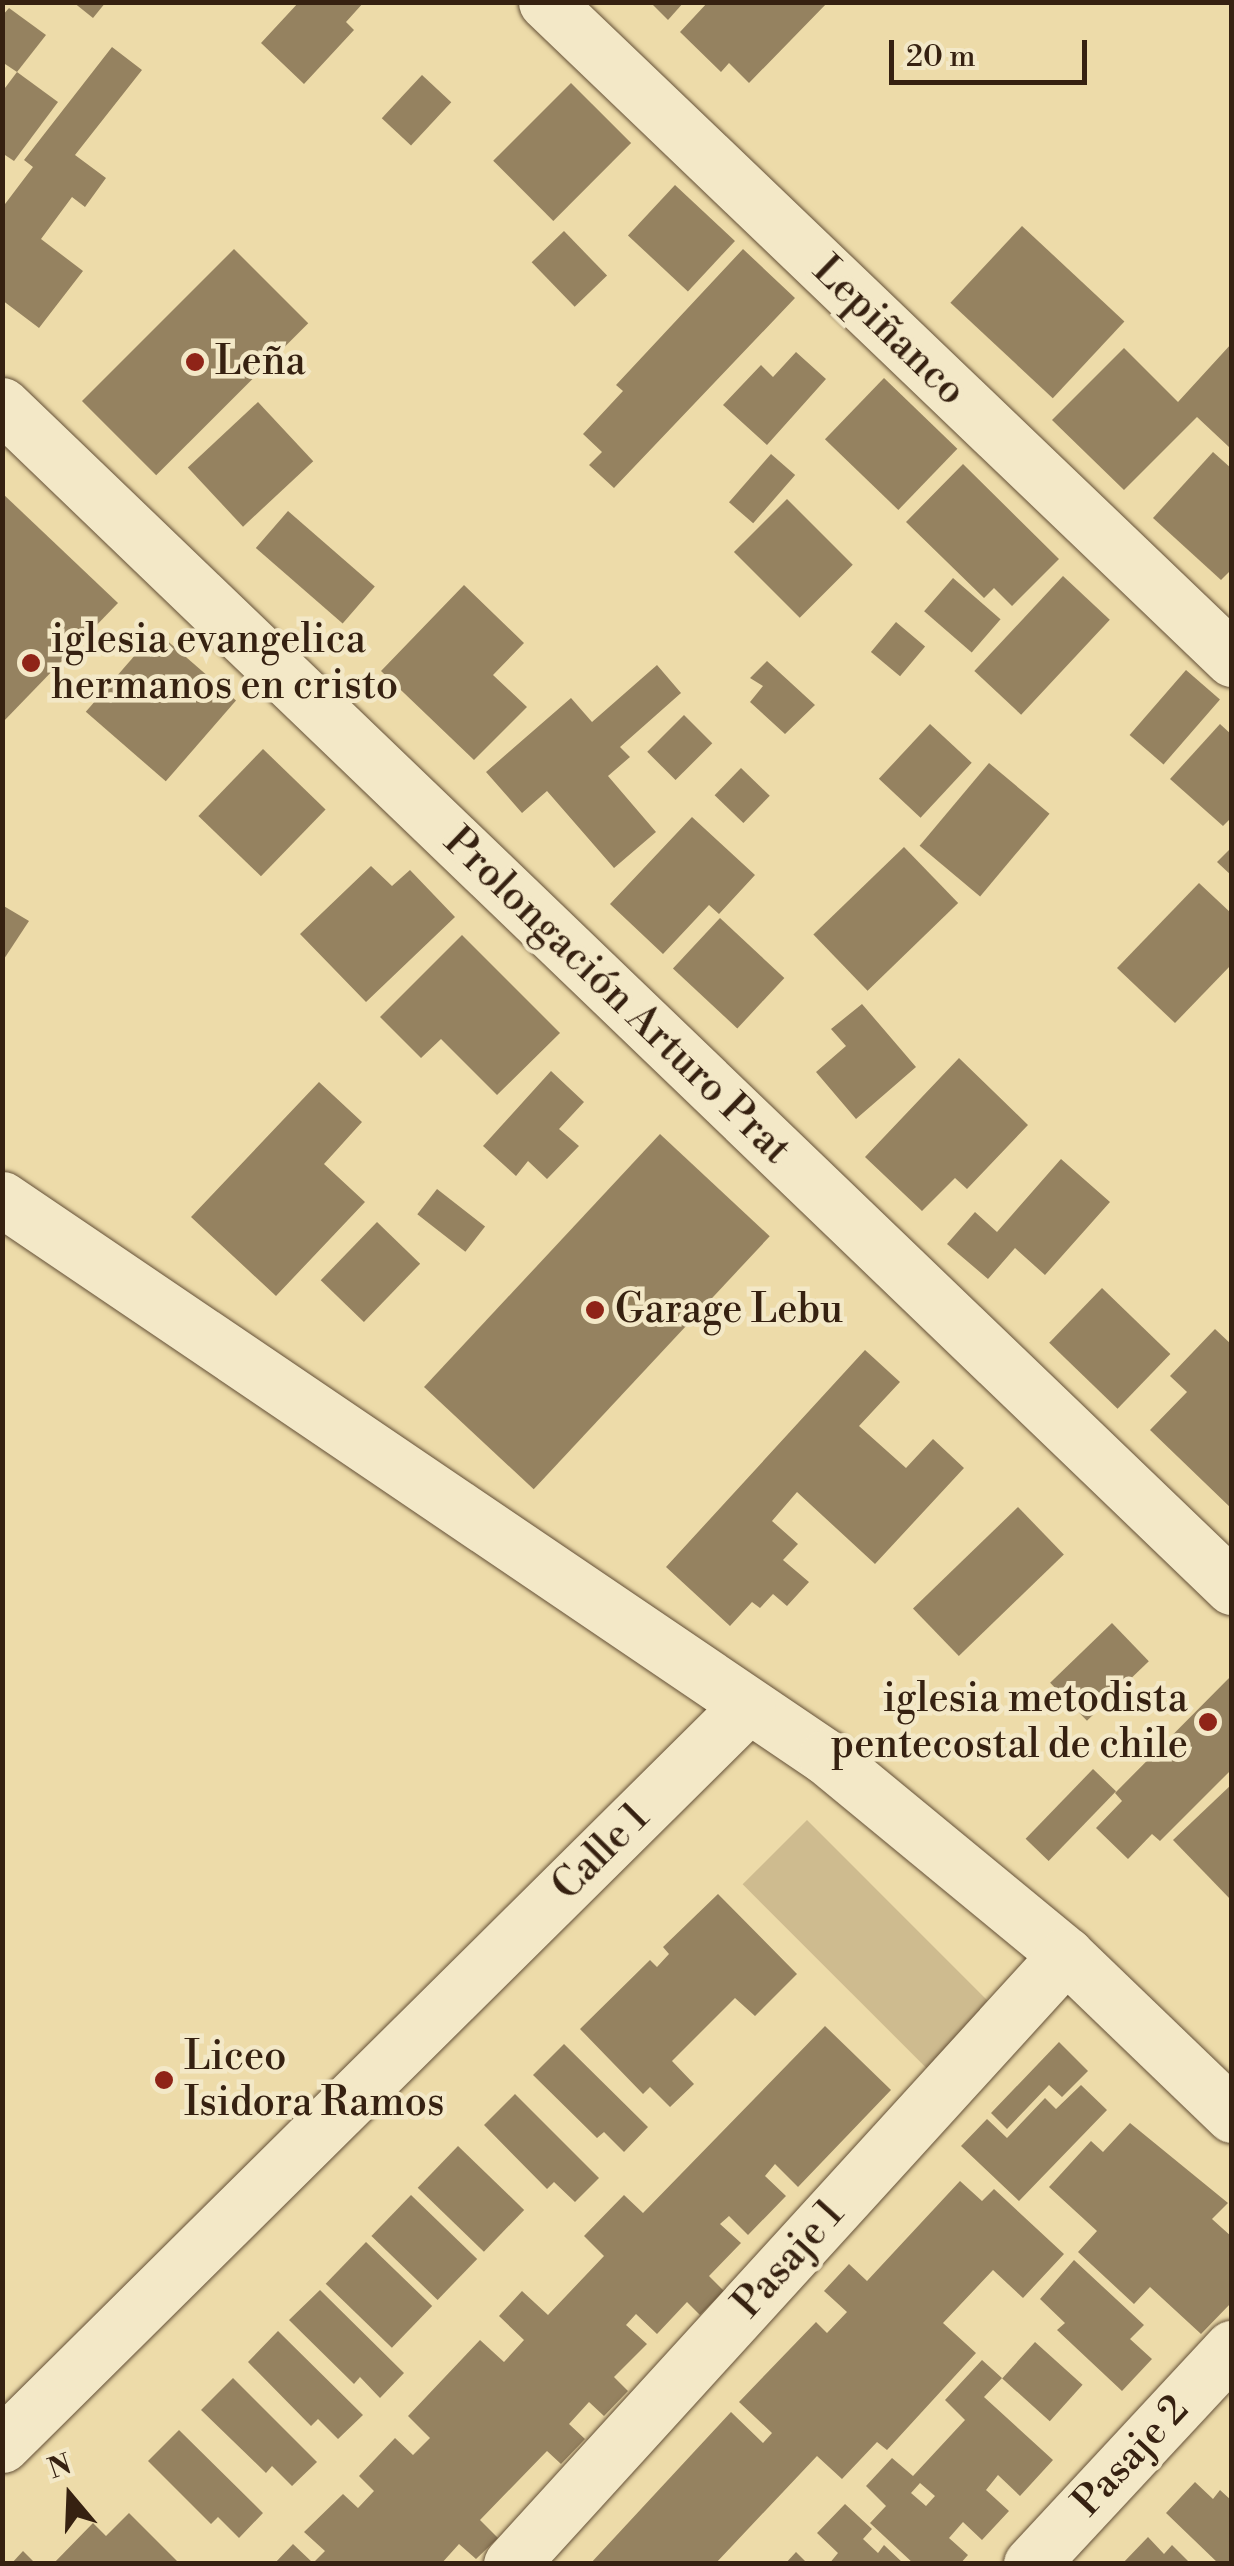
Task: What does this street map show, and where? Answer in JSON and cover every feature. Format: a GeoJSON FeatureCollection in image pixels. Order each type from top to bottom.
{"type":"FeatureCollection","features":[{"type":"Feature","properties":{"kind":"street","name":"Lepiñanco"},"geometry":{"type":"LineString","coordinates":[[546,2],[1232,659]]}},
{"type":"Feature","properties":{"kind":"street","name":"Prolongación Arturo Prat"},"geometry":{"type":"LineString","coordinates":[[2,405],[1232,1587]]}},
{"type":"Feature","properties":{"kind":"street"},"geometry":{"type":"LineString","coordinates":[[2,1199],[826,1757],[1066,1956],[1232,2115]]}},
{"type":"Feature","properties":{"kind":"street","name":"Calle 1"},"geometry":{"type":"LineString","coordinates":[[2,2445],[748,1706]]}},
{"type":"Feature","properties":{"kind":"street","name":"Pasaje 1"},"geometry":{"type":"LineString","coordinates":[[511,2564],[1066,1956]]}},
{"type":"Feature","properties":{"kind":"street","name":"Pasaje 2"},"geometry":{"type":"LineString","coordinates":[[1031,2564],[1232,2348]]}},
{"type":"Feature","properties":{"kind":"shaded area"},"geometry":{"type":"Polygon","coordinates":[[[807,1820],[998,2011],[934,2075],[743,1884],[807,1820]]]}},
{"type":"Feature","properties":{"kind":"building"},"geometry":{"type":"Polygon","coordinates":[[[73,2],[106,2],[93,18],[73,2]]]}},
{"type":"Feature","properties":{"kind":"building"},"geometry":{"type":"Polygon","coordinates":[[[299,2],[364,2],[346,22],[354,30],[304,84],[261,43],[299,2]]]}},
{"type":"Feature","properties":{"kind":"building"},"geometry":{"type":"Polygon","coordinates":[[[650,2],[684,2],[668,20],[650,2]]]}},
{"type":"Feature","properties":{"kind":"building"},"geometry":{"type":"Polygon","coordinates":[[[708,2],[828,2],[749,83],[729,63],[721,72],[680,32],[708,2]]]}},
{"type":"Feature","properties":{"kind":"building"},"geometry":{"type":"Polygon","coordinates":[[[9,8],[46,35],[17,72],[2,62],[2,16],[9,8]]]}},
{"type":"Feature","properties":{"kind":"building"},"geometry":{"type":"Polygon","coordinates":[[[112,47],[142,70],[75,155],[106,178],[85,207],[72,197],[41,239],[83,271],[39,328],[2,300],[2,208],[33,167],[24,160],[112,47]]]}},
{"type":"Feature","properties":{"kind":"building"},"geometry":{"type":"Polygon","coordinates":[[[17,72],[58,102],[14,161],[2,153],[2,92],[17,72]]]}},
{"type":"Feature","properties":{"kind":"building"},"geometry":{"type":"Polygon","coordinates":[[[422,75],[451,102],[411,145],[382,118],[422,75]]]}},
{"type":"Feature","properties":{"kind":"building"},"geometry":{"type":"Polygon","coordinates":[[[571,83],[631,143],[553,221],[493,161],[571,83]]]}},
{"type":"Feature","properties":{"kind":"building"},"geometry":{"type":"Polygon","coordinates":[[[675,185],[735,241],[688,291],[628,235],[675,185]]]}},
{"type":"Feature","properties":{"kind":"building"},"geometry":{"type":"Polygon","coordinates":[[[1022,226],[1124,321],[1053,398],[950,303],[1022,226]]]}},
{"type":"Feature","properties":{"kind":"building"},"geometry":{"type":"Polygon","coordinates":[[[564,231],[607,276],[575,307],[532,262],[564,231]]]}},
{"type":"Feature","properties":{"kind":"building","name":"Leña"},"geometry":{"type":"Polygon","coordinates":[[[234,249],[308,323],[156,475],[82,401],[234,249]]]}},
{"type":"Feature","properties":{"kind":"building"},"geometry":{"type":"Polygon","coordinates":[[[743,249],[795,298],[614,488],[589,465],[602,452],[583,434],[623,391],[616,385],[743,249]]]}},
{"type":"Feature","properties":{"kind":"building"},"geometry":{"type":"Polygon","coordinates":[[[1232,343],[1229,447],[1197,417],[1124,490],[1052,420],[1124,348],[1178,402],[1232,343]]]}},
{"type":"Feature","properties":{"kind":"building"},"geometry":{"type":"Polygon","coordinates":[[[796,352],[826,379],[767,445],[723,405],[761,365],[773,377],[796,352]]]}},
{"type":"Feature","properties":{"kind":"building"},"geometry":{"type":"Polygon","coordinates":[[[884,378],[957,449],[898,510],[825,439],[884,378]]]}},
{"type":"Feature","properties":{"kind":"building"},"geometry":{"type":"Polygon","coordinates":[[[258,402],[313,461],[243,527],[188,467],[258,402]]]}},
{"type":"Feature","properties":{"kind":"building"},"geometry":{"type":"Polygon","coordinates":[[[1213,452],[1232,469],[1232,569],[1221,580],[1153,518],[1213,452]]]}},
{"type":"Feature","properties":{"kind":"building"},"geometry":{"type":"Polygon","coordinates":[[[771,454],[795,475],[753,523],[729,502],[771,454]]]}},
{"type":"Feature","properties":{"kind":"building"},"geometry":{"type":"Polygon","coordinates":[[[963,464],[1059,559],[1012,606],[994,588],[984,598],[906,522],[963,464]]]}},
{"type":"Feature","properties":{"kind":"building","name":"iglesia evangelica hermanos en cristo"},"geometry":{"type":"Polygon","coordinates":[[[2,493],[118,603],[2,723],[2,493]]]}},
{"type":"Feature","properties":{"kind":"building"},"geometry":{"type":"Polygon","coordinates":[[[787,499],[853,565],[800,618],[734,552],[787,499]]]}},
{"type":"Feature","properties":{"kind":"building"},"geometry":{"type":"Polygon","coordinates":[[[288,511],[375,586],[343,623],[256,548],[288,511]]]}},
{"type":"Feature","properties":{"kind":"building"},"geometry":{"type":"Polygon","coordinates":[[[1063,576],[1110,620],[1021,715],[974,671],[1063,576]]]}},
{"type":"Feature","properties":{"kind":"building"},"geometry":{"type":"Polygon","coordinates":[[[953,578],[1001,619],[972,653],[924,611],[953,578]]]}},
{"type":"Feature","properties":{"kind":"building"},"geometry":{"type":"Polygon","coordinates":[[[464,585],[524,643],[493,675],[527,707],[474,760],[381,671],[464,585]]]}},
{"type":"Feature","properties":{"kind":"building"},"geometry":{"type":"Polygon","coordinates":[[[896,622],[925,646],[900,676],[871,652],[896,622]]]}},
{"type":"Feature","properties":{"kind":"building"},"geometry":{"type":"Polygon","coordinates":[[[156,631],[236,701],[166,781],[86,712],[156,631]]]}},
{"type":"Feature","properties":{"kind":"building"},"geometry":{"type":"Polygon","coordinates":[[[767,661],[815,705],[785,734],[750,702],[763,686],[750,678],[767,661]]]}},
{"type":"Feature","properties":{"kind":"building"},"geometry":{"type":"Polygon","coordinates":[[[657,665],[681,693],[620,747],[630,757],[608,776],[656,832],[614,868],[547,791],[522,813],[486,772],[571,698],[592,722],[657,665]]]}},
{"type":"Feature","properties":{"kind":"building"},"geometry":{"type":"Polygon","coordinates":[[[1186,670],[1220,700],[1164,764],[1130,735],[1186,670]]]}},
{"type":"Feature","properties":{"kind":"building"},"geometry":{"type":"Polygon","coordinates":[[[684,715],[712,743],[676,780],[647,752],[684,715]]]}},
{"type":"Feature","properties":{"kind":"building"},"geometry":{"type":"Polygon","coordinates":[[[930,724],[972,763],[921,818],[879,779],[930,724]]]}},
{"type":"Feature","properties":{"kind":"building"},"geometry":{"type":"Polygon","coordinates":[[[1220,724],[1232,735],[1232,817],[1223,826],[1170,779],[1220,724]]]}},
{"type":"Feature","properties":{"kind":"building"},"geometry":{"type":"Polygon","coordinates":[[[263,749],[326,809],[261,876],[198,816],[263,749]]]}},
{"type":"Feature","properties":{"kind":"building"},"geometry":{"type":"Polygon","coordinates":[[[989,763],[1050,814],[980,897],[920,846],[989,763]]]}},
{"type":"Feature","properties":{"kind":"building"},"geometry":{"type":"Polygon","coordinates":[[[741,768],[770,796],[743,823],[715,795],[741,768]]]}},
{"type":"Feature","properties":{"kind":"building"},"geometry":{"type":"Polygon","coordinates":[[[692,817],[755,875],[719,914],[709,905],[663,954],[610,904],[692,817]]]}},
{"type":"Feature","properties":{"kind":"building"},"geometry":{"type":"Polygon","coordinates":[[[904,847],[958,903],[868,991],[813,935],[904,847]]]}},
{"type":"Feature","properties":{"kind":"building"},"geometry":{"type":"Polygon","coordinates":[[[1232,847],[1232,876],[1217,862],[1232,847]]]}},
{"type":"Feature","properties":{"kind":"building"},"geometry":{"type":"Polygon","coordinates":[[[371,866],[392,886],[410,870],[455,917],[366,1002],[300,934],[371,866]]]}},
{"type":"Feature","properties":{"kind":"building"},"geometry":{"type":"Polygon","coordinates":[[[1199,883],[1232,914],[1232,964],[1175,1023],[1117,968],[1199,883]]]}},
{"type":"Feature","properties":{"kind":"building"},"geometry":{"type":"Polygon","coordinates":[[[2,905],[29,921],[2,962],[2,905]]]}},
{"type":"Feature","properties":{"kind":"building"},"geometry":{"type":"Polygon","coordinates":[[[720,918],[784,978],[737,1028],[673,968],[720,918]]]}},
{"type":"Feature","properties":{"kind":"building"},"geometry":{"type":"Polygon","coordinates":[[[462,935],[560,1033],[497,1095],[441,1039],[421,1058],[380,1017],[462,935]]]}},
{"type":"Feature","properties":{"kind":"building"},"geometry":{"type":"Polygon","coordinates":[[[862,1004],[916,1067],[856,1119],[816,1072],[846,1046],[831,1029],[862,1004]]]}},
{"type":"Feature","properties":{"kind":"building"},"geometry":{"type":"Polygon","coordinates":[[[959,1058],[1028,1125],[967,1189],[955,1178],[922,1211],[865,1157],[959,1058]]]}},
{"type":"Feature","properties":{"kind":"building"},"geometry":{"type":"Polygon","coordinates":[[[551,1071],[584,1102],[559,1129],[579,1146],[547,1179],[528,1161],[516,1176],[483,1146],[551,1071]]]}},
{"type":"Feature","properties":{"kind":"building"},"geometry":{"type":"Polygon","coordinates":[[[319,1082],[362,1122],[324,1164],[365,1202],[276,1296],[191,1217],[319,1082]]]}},
{"type":"Feature","properties":{"kind":"building","name":"Garage Lebu"},"geometry":{"type":"Polygon","coordinates":[[[660,1134],[770,1236],[534,1489],[424,1387],[660,1134]]]}},
{"type":"Feature","properties":{"kind":"building"},"geometry":{"type":"Polygon","coordinates":[[[1061,1159],[1110,1202],[1045,1275],[1015,1248],[988,1279],[947,1244],[975,1212],[997,1232],[1061,1159]]]}},
{"type":"Feature","properties":{"kind":"building"},"geometry":{"type":"Polygon","coordinates":[[[437,1189],[485,1227],[465,1252],[417,1214],[437,1189]]]}},
{"type":"Feature","properties":{"kind":"building"},"geometry":{"type":"Polygon","coordinates":[[[377,1222],[420,1264],[364,1322],[321,1280],[377,1222]]]}},
{"type":"Feature","properties":{"kind":"building"},"geometry":{"type":"Polygon","coordinates":[[[1102,1288],[1170,1354],[1118,1409],[1049,1343],[1102,1288]]]}},
{"type":"Feature","properties":{"kind":"building"},"geometry":{"type":"Polygon","coordinates":[[[1215,1329],[1232,1345],[1232,1509],[1150,1430],[1187,1392],[1170,1376],[1215,1329]]]}},
{"type":"Feature","properties":{"kind":"building"},"geometry":{"type":"Polygon","coordinates":[[[865,1350],[900,1382],[859,1426],[906,1468],[933,1439],[964,1468],[875,1564],[797,1492],[772,1521],[798,1544],[783,1560],[809,1582],[787,1606],[773,1594],[760,1608],[752,1602],[730,1626],[666,1567],[865,1350]]]}},
{"type":"Feature","properties":{"kind":"building"},"geometry":{"type":"Polygon","coordinates":[[[1018,1507],[1064,1554],[959,1656],[913,1608],[1018,1507]]]}},
{"type":"Feature","properties":{"kind":"building"},"geometry":{"type":"Polygon","coordinates":[[[1112,1623],[1149,1661],[1087,1721],[1050,1683],[1112,1623]]]}},
{"type":"Feature","properties":{"kind":"building","name":"iglesia metodista pentecostal de chile"},"geometry":{"type":"Polygon","coordinates":[[[1232,1675],[1232,1769],[1160,1841],[1152,1834],[1128,1859],[1096,1828],[1122,1801],[1115,1793],[1232,1675]]]}},
{"type":"Feature","properties":{"kind":"building"},"geometry":{"type":"Polygon","coordinates":[[[1093,1769],[1116,1791],[1049,1861],[1026,1839],[1093,1769]]]}},
{"type":"Feature","properties":{"kind":"building"},"geometry":{"type":"Polygon","coordinates":[[[1232,1784],[1232,1901],[1173,1840],[1232,1784]]]}},
{"type":"Feature","properties":{"kind":"building"},"geometry":{"type":"Polygon","coordinates":[[[718,1894],[797,1974],[755,2016],[735,1998],[672,2061],[694,2084],[670,2107],[650,2087],[643,2094],[580,2029],[650,1960],[657,1967],[669,1954],[663,1947],[718,1894]]]}},
{"type":"Feature","properties":{"kind":"building"},"geometry":{"type":"Polygon","coordinates":[[[825,2026],[891,2090],[798,2187],[775,2164],[765,2176],[786,2196],[748,2235],[729,2216],[720,2224],[741,2243],[709,2276],[724,2291],[700,2315],[687,2302],[657,2334],[636,2314],[626,2325],[647,2344],[614,2377],[628,2391],[604,2416],[589,2402],[569,2424],[585,2439],[561,2464],[547,2451],[480,2520],[498,2538],[476,2559],[459,2544],[441,2564],[274,2564],[293,2544],[313,2563],[325,2551],[304,2532],[343,2494],[358,2508],[374,2491],[359,2476],[395,2438],[413,2455],[430,2438],[408,2416],[480,2340],[504,2362],[524,2340],[499,2316],[522,2291],[548,2315],[604,2256],[584,2236],[624,2195],[643,2213],[825,2026]]]}},
{"type":"Feature","properties":{"kind":"building"},"geometry":{"type":"Polygon","coordinates":[[[1059,2042],[1088,2071],[1062,2097],[1049,2085],[1007,2129],[991,2113],[1059,2042]]]}},
{"type":"Feature","properties":{"kind":"building"},"geometry":{"type":"Polygon","coordinates":[[[564,2044],[648,2127],[624,2152],[604,2132],[597,2138],[533,2075],[564,2044]]]}},
{"type":"Feature","properties":{"kind":"building"},"geometry":{"type":"Polygon","coordinates":[[[1081,2085],[1107,2110],[1019,2201],[961,2146],[987,2119],[1007,2138],[1045,2098],[1056,2109],[1081,2085]]]}},
{"type":"Feature","properties":{"kind":"building"},"geometry":{"type":"Polygon","coordinates":[[[515,2094],[599,2178],[575,2202],[554,2182],[547,2189],[484,2125],[515,2094]]]}},
{"type":"Feature","properties":{"kind":"building"},"geometry":{"type":"Polygon","coordinates":[[[1130,2123],[1228,2203],[1212,2219],[1232,2237],[1232,2302],[1201,2334],[1150,2287],[1134,2304],[1078,2252],[1097,2231],[1049,2187],[1091,2141],[1103,2152],[1130,2123]]]}},
{"type":"Feature","properties":{"kind":"building"},"geometry":{"type":"Polygon","coordinates":[[[458,2146],[524,2210],[484,2252],[418,2188],[458,2146]]]}},
{"type":"Feature","properties":{"kind":"building"},"geometry":{"type":"Polygon","coordinates":[[[960,2181],[982,2201],[994,2189],[1064,2254],[1023,2298],[993,2270],[943,2323],[976,2353],[887,2450],[877,2442],[842,2479],[817,2456],[715,2564],[590,2564],[731,2412],[763,2443],[772,2433],[739,2402],[816,2322],[827,2333],[847,2312],[824,2291],[849,2264],[867,2281],[960,2181]]]}},
{"type":"Feature","properties":{"kind":"building"},"geometry":{"type":"Polygon","coordinates":[[[411,2195],[477,2259],[438,2300],[371,2236],[411,2195]]]}},
{"type":"Feature","properties":{"kind":"building"},"geometry":{"type":"Polygon","coordinates":[[[366,2242],[432,2306],[392,2348],[326,2284],[366,2242]]]}},
{"type":"Feature","properties":{"kind":"building"},"geometry":{"type":"Polygon","coordinates":[[[1074,2260],[1144,2325],[1130,2339],[1152,2359],[1122,2391],[1057,2330],[1065,2323],[1040,2299],[1074,2260]]]}},
{"type":"Feature","properties":{"kind":"building"},"geometry":{"type":"Polygon","coordinates":[[[320,2290],[404,2373],[380,2398],[360,2377],[354,2384],[289,2320],[320,2290]]]}},
{"type":"Feature","properties":{"kind":"building"},"geometry":{"type":"Polygon","coordinates":[[[278,2331],[363,2415],[338,2439],[318,2419],[311,2426],[248,2362],[278,2331]]]}},
{"type":"Feature","properties":{"kind":"building"},"geometry":{"type":"Polygon","coordinates":[[[1035,2342],[1083,2385],[1050,2421],[1002,2378],[1035,2342]]]}},
{"type":"Feature","properties":{"kind":"building"},"geometry":{"type":"Polygon","coordinates":[[[982,2360],[1002,2378],[984,2397],[1053,2460],[1020,2496],[998,2475],[986,2490],[1009,2511],[982,2540],[963,2522],[949,2538],[968,2555],[960,2564],[914,2564],[870,2523],[886,2506],[866,2486],[892,2458],[913,2476],[965,2420],[945,2400],[982,2360]],[[920,2483],[911,2493],[926,2506],[935,2496],[920,2483]]]}},
{"type":"Feature","properties":{"kind":"building"},"geometry":{"type":"Polygon","coordinates":[[[233,2378],[317,2462],[292,2486],[272,2466],[266,2473],[201,2410],[233,2378]]]}},
{"type":"Feature","properties":{"kind":"building"},"geometry":{"type":"Polygon","coordinates":[[[179,2430],[263,2513],[239,2538],[218,2517],[211,2524],[148,2461],[179,2430]]]}},
{"type":"Feature","properties":{"kind":"building"},"geometry":{"type":"Polygon","coordinates":[[[1195,2482],[1213,2499],[1220,2490],[1232,2501],[1232,2564],[1219,2564],[1166,2513],[1195,2482]]]}},
{"type":"Feature","properties":{"kind":"building"},"geometry":{"type":"Polygon","coordinates":[[[845,2504],[872,2529],[863,2539],[878,2553],[884,2545],[904,2564],[829,2564],[838,2553],[817,2533],[845,2504]]]}},
{"type":"Feature","properties":{"kind":"building"},"geometry":{"type":"Polygon","coordinates":[[[129,2513],[180,2564],[53,2564],[93,2523],[106,2536],[129,2513]]]}},
{"type":"Feature","properties":{"kind":"building"},"geometry":{"type":"Polygon","coordinates":[[[1148,2537],[1164,2554],[1172,2545],[1191,2564],[1122,2564],[1148,2537]]]}},
{"type":"Feature","properties":{"kind":"building"},"geometry":{"type":"Polygon","coordinates":[[[23,2551],[36,2564],[11,2564],[23,2551]]]}},
{"type":"Feature","properties":{"kind":"building"},"geometry":{"type":"Polygon","coordinates":[[[796,2552],[808,2564],[785,2564],[796,2552]]]}},
{"type":"Feature","properties":{"kind":"place","name":"Leña"},"geometry":{"type":"Point","coordinates":[195,362]}},
{"type":"Feature","properties":{"kind":"place","name":"iglesia evangelica hermanos en cristo"},"geometry":{"type":"Point","coordinates":[31,663]}},
{"type":"Feature","properties":{"kind":"place","name":"Garage Lebu"},"geometry":{"type":"Point","coordinates":[595,1310]}},
{"type":"Feature","properties":{"kind":"place","name":"iglesia metodista pentecostal de chile"},"geometry":{"type":"Point","coordinates":[1208,1722]}},
{"type":"Feature","properties":{"kind":"place","name":"Liceo Isidora Ramos"},"geometry":{"type":"Point","coordinates":[164,2080]}}]}
